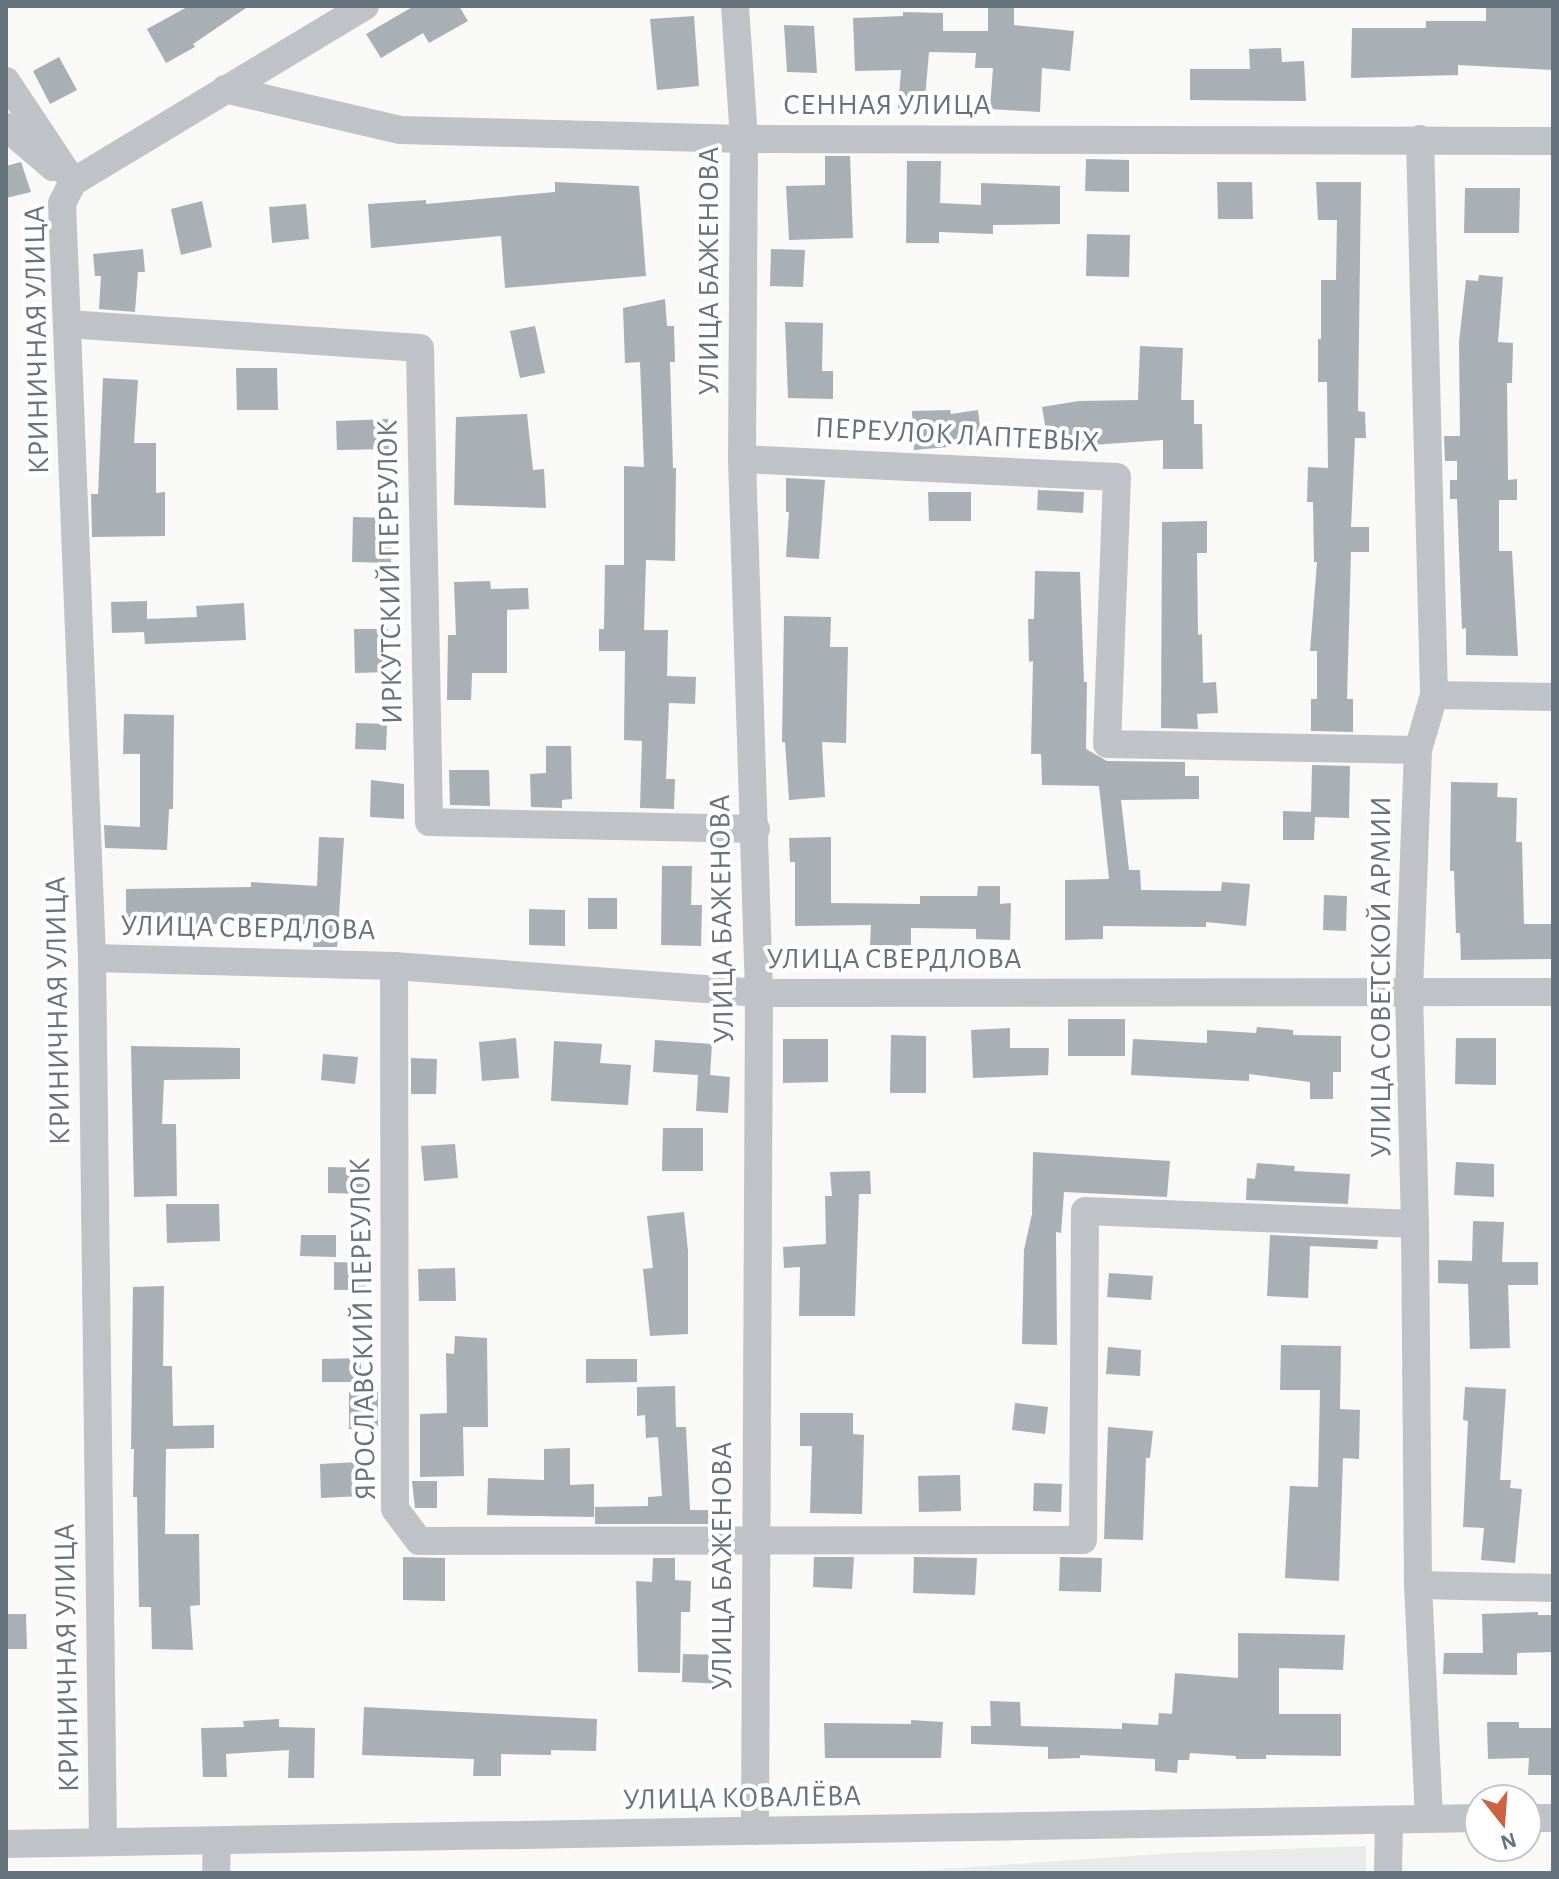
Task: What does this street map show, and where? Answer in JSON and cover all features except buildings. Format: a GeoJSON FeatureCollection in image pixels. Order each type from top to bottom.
{"type":"FeatureCollection","features":[{"type":"Feature","properties":{"kind":"street"},"geometry":{"type":"LineString","coordinates":[[73,182],[365,6]]}},
{"type":"Feature","properties":{"kind":"street","name":"УЛИЦА БАЖЕНОВА"},"geometry":{"type":"LineString","coordinates":[[735,6],[744,139],[742,459],[759,993],[755,1831]]}},
{"type":"Feature","properties":{"kind":"street"},"geometry":{"type":"LineString","coordinates":[[6,81],[73,182]]}},
{"type":"Feature","properties":{"kind":"street","name":"СЕННАЯ УЛИЦА"},"geometry":{"type":"LineString","coordinates":[[225,89],[400,130],[744,139],[1553,141]]}},
{"type":"Feature","properties":{"kind":"street"},"geometry":{"type":"LineString","coordinates":[[6,127],[73,182]]}},
{"type":"Feature","properties":{"kind":"street","name":"УЛИЦА СОВЕТСКОЙ АРМИИ"},"geometry":{"type":"LineString","coordinates":[[1420,139],[1434,695],[1418,750],[1409,992],[1415,1224],[1418,1585],[1429,1818]]}},
{"type":"Feature","properties":{"kind":"street","name":"КРИНИЧНАЯ УЛИЦА"},"geometry":{"type":"LineString","coordinates":[[73,182],[62,203],[92,958],[103,1841]]}},
{"type":"Feature","properties":{"kind":"street","name":"ИРКУТСКИЙ ПЕРЕУЛОК"},"geometry":{"type":"LineString","coordinates":[[67,324],[420,348],[429,822],[756,829]]}},
{"type":"Feature","properties":{"kind":"street","name":"ПЕРЕУЛОК ЛАПТЕВЫХ"},"geometry":{"type":"LineString","coordinates":[[742,459],[1117,477],[1107,744],[1418,750]]}},
{"type":"Feature","properties":{"kind":"street"},"geometry":{"type":"LineString","coordinates":[[1434,695],[1553,697]]}},
{"type":"Feature","properties":{"kind":"street","name":"УЛИЦА СВЕРДЛОВА"},"geometry":{"type":"LineString","coordinates":[[92,958],[394,966],[759,993],[1553,992]]}},
{"type":"Feature","properties":{"kind":"street","name":"ЯРОСЛАВСКИЙ ПЕРЕУЛОК"},"geometry":{"type":"LineString","coordinates":[[394,966],[395,1509],[419,1541],[755,1541]]}},
{"type":"Feature","properties":{"kind":"street"},"geometry":{"type":"LineString","coordinates":[[755,1541],[1083,1540],[1085,1211],[1415,1224]]}},
{"type":"Feature","properties":{"kind":"street"},"geometry":{"type":"LineString","coordinates":[[1418,1585],[1553,1588]]}},
{"type":"Feature","properties":{"kind":"street","name":"УЛИЦА КОВАЛЁВА"},"geometry":{"type":"LineString","coordinates":[[6,1844],[103,1841],[217,1843],[1463,1818]]}},
{"type":"Feature","properties":{"kind":"street"},"geometry":{"type":"LineString","coordinates":[[1388,1873],[1389,1820]]}},
{"type":"Feature","properties":{"kind":"street"},"geometry":{"type":"LineString","coordinates":[[216,1873],[217,1843]]}},
{"type":"Feature","properties":{"kind":"shaded area"},"geometry":{"type":"Polygon","coordinates":[[[1366,1846],[1366,1873],[886,1873],[1175,1853],[1366,1846]]]}}]}
